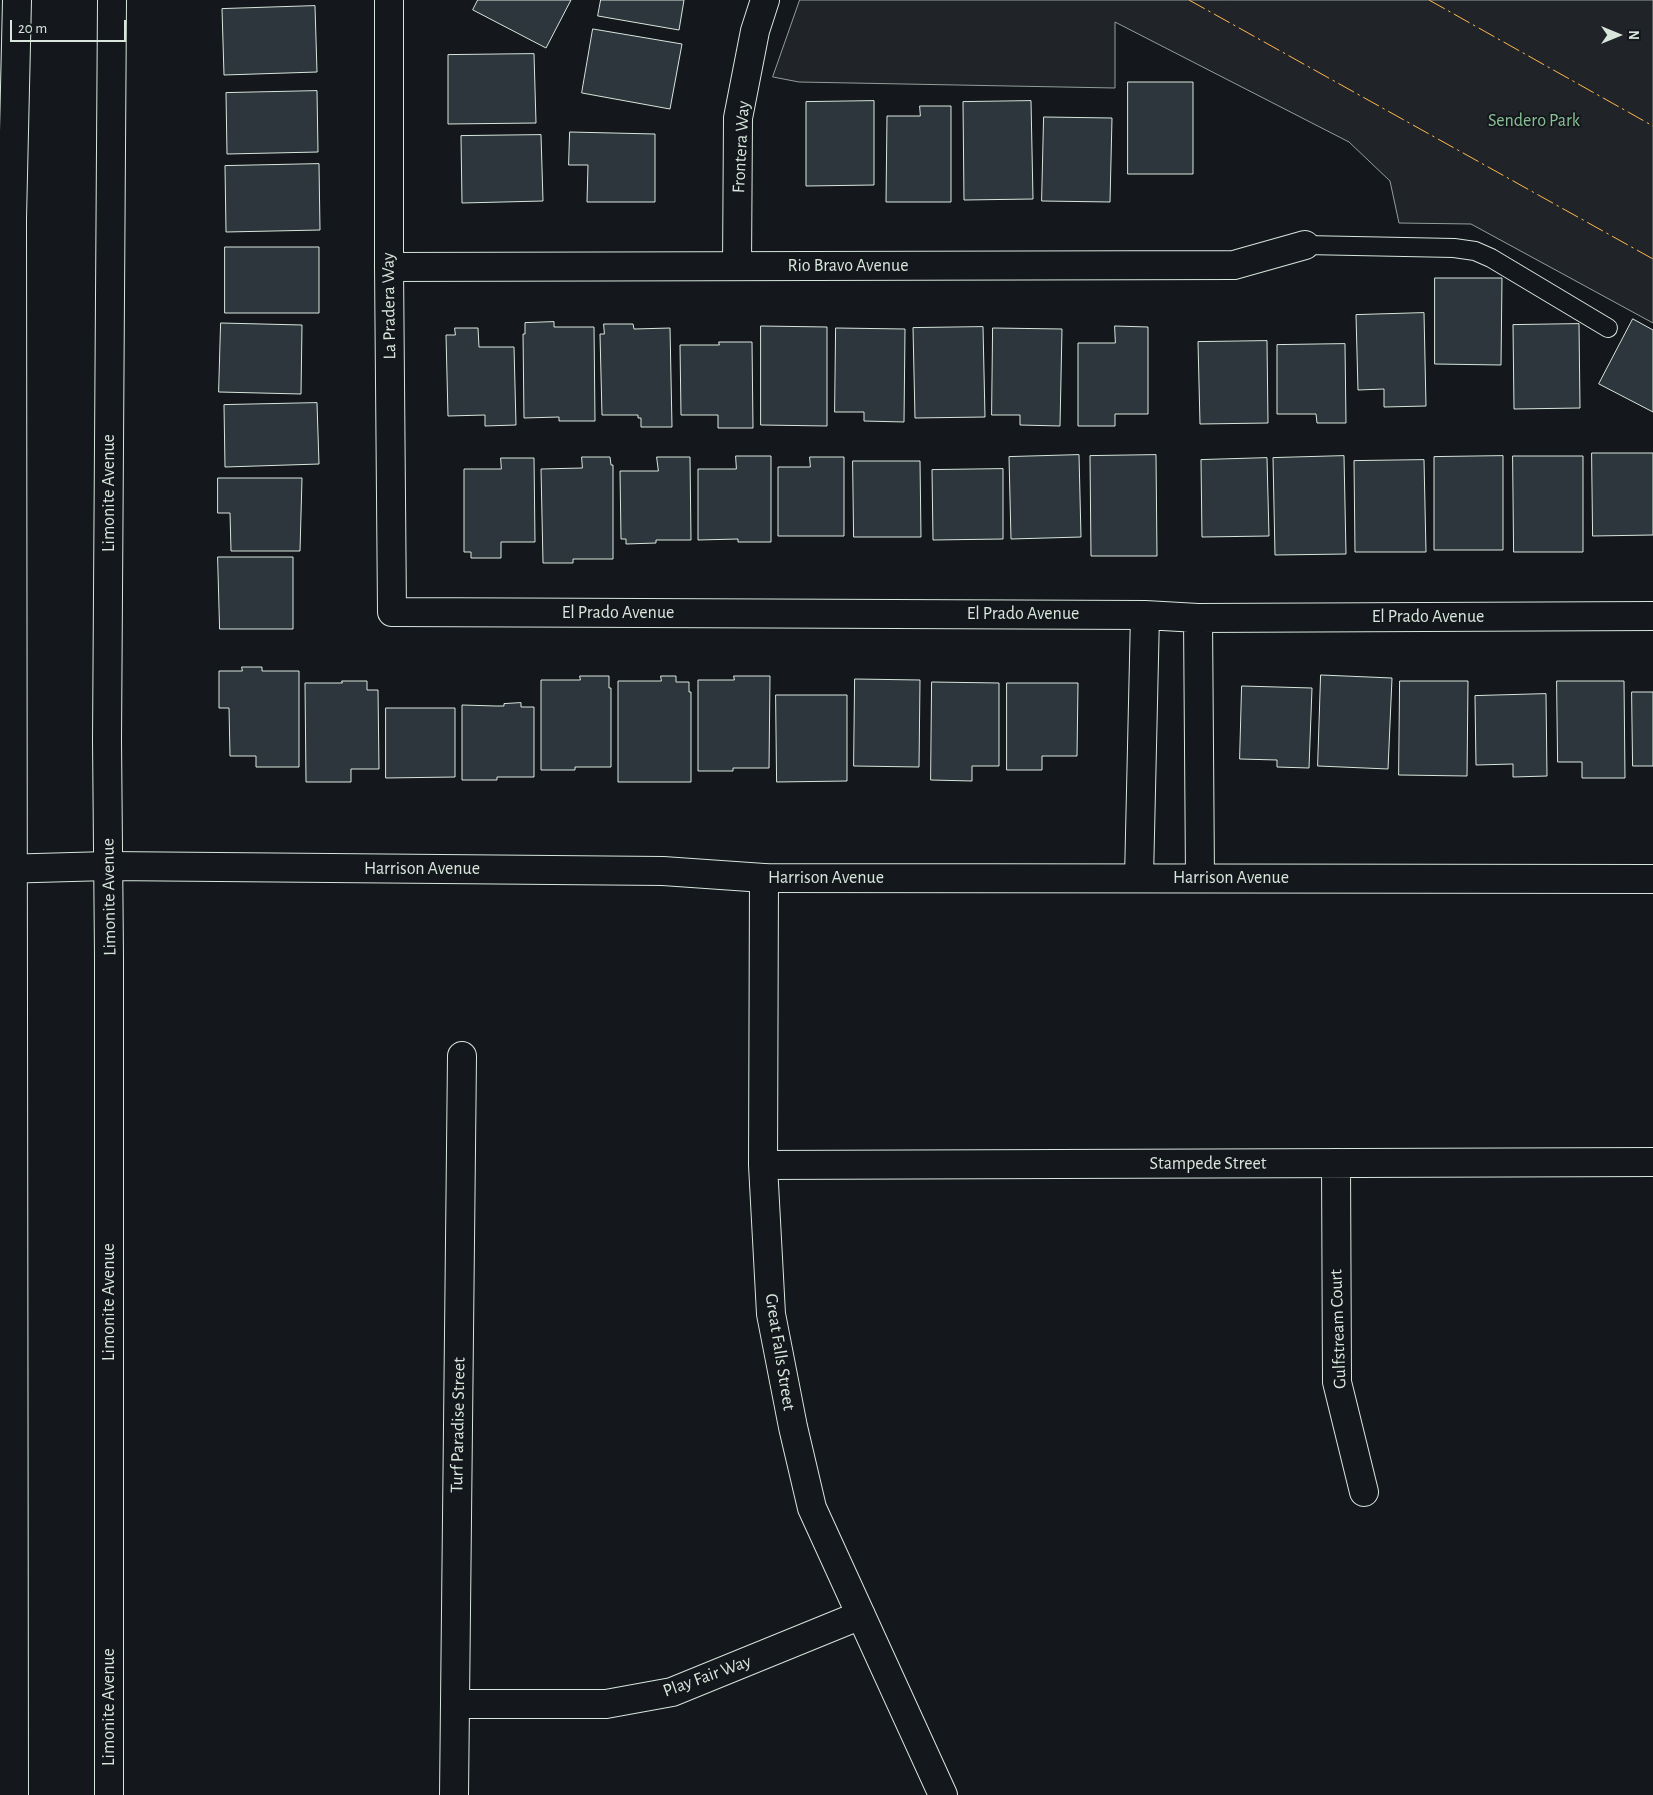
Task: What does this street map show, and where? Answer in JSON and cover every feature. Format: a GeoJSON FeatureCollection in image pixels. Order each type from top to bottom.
{"type":"FeatureCollection","features":[{"type":"Feature","properties":{"kind":"street"},"geometry":{"type":"LineString","coordinates":[[14,1795],[6,869],[12,219],[17,0]]}},
{"type":"Feature","properties":{"kind":"street","name":"Limonite Avenue"},"geometry":{"type":"LineString","coordinates":[[109,1795],[107,740],[112,0]]}},
{"type":"Feature","properties":{"kind":"street","name":"La Pradera Way"},"geometry":{"type":"LineString","coordinates":[[389,0],[392,612]]}},
{"type":"Feature","properties":{"kind":"street","name":"Frontera Way"},"geometry":{"type":"LineString","coordinates":[[737,266],[738,118],[755,31],[765,0]]}},
{"type":"Feature","properties":{"kind":"street","name":"Rio Bravo Avenue"},"geometry":{"type":"LineString","coordinates":[[389,267],[1234,265],[1305,245]]}},
{"type":"Feature","properties":{"kind":"street","name":"El Prado Avenue"},"geometry":{"type":"LineString","coordinates":[[392,612],[1145,615],[1198,618],[1653,616]]}},
{"type":"Feature","properties":{"kind":"street"},"geometry":{"type":"LineString","coordinates":[[1139,878],[1145,615]]}},
{"type":"Feature","properties":{"kind":"street"},"geometry":{"type":"LineString","coordinates":[[1198,618],[1200,878]]}},
{"type":"Feature","properties":{"kind":"street","name":"Harrison Avenue"},"geometry":{"type":"LineString","coordinates":[[6,869],[108,866],[663,871],[764,878],[1653,879]]}},
{"type":"Feature","properties":{"kind":"street","name":"Great Falls Street"},"geometry":{"type":"LineString","coordinates":[[764,878],[763,1165],[771,1314],[793,1427],[812,1508],[943,1795]]}},
{"type":"Feature","properties":{"kind":"street","name":"Turf Paradise Street"},"geometry":{"type":"LineString","coordinates":[[454,1795],[462,1056]]}},
{"type":"Feature","properties":{"kind":"street","name":"Stampede Street"},"geometry":{"type":"LineString","coordinates":[[763,1165],[1653,1162]]}},
{"type":"Feature","properties":{"kind":"street","name":"Gulfstream Court"},"geometry":{"type":"LineString","coordinates":[[1336,1163],[1337,1382],[1364,1492]]}},
{"type":"Feature","properties":{"kind":"street","name":"Play Fair Way"},"geometry":{"type":"LineString","coordinates":[[455,1704],[606,1704],[672,1692],[861,1615]]}},
{"type":"Feature","properties":{"kind":"lane"},"geometry":{"type":"LineString","coordinates":[[1305,245],[1454,248],[1475,251],[1491,258],[1608,328]]}},
{"type":"Feature","properties":{"kind":"green space","name":"Sendero Park"},"geometry":{"type":"Polygon","coordinates":[[[800,0],[1653,0],[1653,323],[1471,224],[1399,223],[1390,181],[1349,142],[1115,22],[1115,88],[799,82],[773,77],[800,0]]]}},
{"type":"Feature","properties":{"kind":"building"},"geometry":{"type":"Polygon","coordinates":[[[478,0],[571,0],[546,48],[473,10],[478,0]]]}},
{"type":"Feature","properties":{"kind":"building"},"geometry":{"type":"Polygon","coordinates":[[[601,0],[684,0],[679,30],[598,16],[601,0]]]}},
{"type":"Feature","properties":{"kind":"building"},"geometry":{"type":"Polygon","coordinates":[[[315,6],[317,72],[224,75],[222,9],[315,6]]]}},
{"type":"Feature","properties":{"kind":"building"},"geometry":{"type":"Polygon","coordinates":[[[593,29],[682,44],[670,109],[582,93],[593,29]]]}},
{"type":"Feature","properties":{"kind":"building"},"geometry":{"type":"Polygon","coordinates":[[[534,54],[536,123],[448,124],[448,55],[534,54]]]}},
{"type":"Feature","properties":{"kind":"building"},"geometry":{"type":"Polygon","coordinates":[[[1128,82],[1193,82],[1193,174],[1128,174],[1128,82]]]}},
{"type":"Feature","properties":{"kind":"building"},"geometry":{"type":"Polygon","coordinates":[[[317,91],[318,152],[227,154],[226,93],[317,91]]]}},
{"type":"Feature","properties":{"kind":"building"},"geometry":{"type":"Polygon","coordinates":[[[874,101],[874,185],[806,186],[806,102],[874,101]]]}},
{"type":"Feature","properties":{"kind":"building"},"geometry":{"type":"Polygon","coordinates":[[[1031,101],[1033,199],[964,200],[963,102],[1031,101]]]}},
{"type":"Feature","properties":{"kind":"building"},"geometry":{"type":"Polygon","coordinates":[[[920,106],[951,106],[951,202],[886,202],[887,116],[920,116],[920,106]]]}},
{"type":"Feature","properties":{"kind":"building"},"geometry":{"type":"Polygon","coordinates":[[[1044,117],[1112,118],[1110,202],[1042,201],[1044,117]]]}},
{"type":"Feature","properties":{"kind":"building"},"geometry":{"type":"Polygon","coordinates":[[[570,132],[655,134],[655,202],[587,202],[588,165],[569,165],[570,132]]]}},
{"type":"Feature","properties":{"kind":"building"},"geometry":{"type":"Polygon","coordinates":[[[541,135],[543,201],[462,203],[461,136],[541,135]]]}},
{"type":"Feature","properties":{"kind":"building"},"geometry":{"type":"Polygon","coordinates":[[[319,164],[320,230],[226,232],[225,166],[319,164]]]}},
{"type":"Feature","properties":{"kind":"building"},"geometry":{"type":"Polygon","coordinates":[[[225,247],[319,247],[319,313],[225,313],[225,247]]]}},
{"type":"Feature","properties":{"kind":"building"},"geometry":{"type":"Polygon","coordinates":[[[1435,278],[1502,278],[1501,365],[1435,364],[1435,278]]]}},
{"type":"Feature","properties":{"kind":"building"},"geometry":{"type":"Polygon","coordinates":[[[1424,313],[1426,406],[1384,407],[1384,389],[1358,390],[1356,315],[1424,313]]]}},
{"type":"Feature","properties":{"kind":"building"},"geometry":{"type":"Polygon","coordinates":[[[1633,319],[1653,330],[1653,412],[1599,384],[1633,319]]]}},
{"type":"Feature","properties":{"kind":"building"},"geometry":{"type":"Polygon","coordinates":[[[554,322],[554,327],[594,327],[595,421],[559,421],[559,417],[524,418],[523,334],[525,334],[525,323],[554,322]]]}},
{"type":"Feature","properties":{"kind":"building"},"geometry":{"type":"Polygon","coordinates":[[[221,323],[302,325],[301,394],[219,392],[221,323]]]}},
{"type":"Feature","properties":{"kind":"building"},"geometry":{"type":"Polygon","coordinates":[[[604,324],[633,324],[634,329],[670,328],[672,427],[641,427],[641,418],[638,418],[638,415],[602,415],[600,334],[604,334],[604,324]]]}},
{"type":"Feature","properties":{"kind":"building"},"geometry":{"type":"Polygon","coordinates":[[[1579,324],[1580,408],[1514,409],[1513,325],[1579,324]]]}},
{"type":"Feature","properties":{"kind":"building"},"geometry":{"type":"Polygon","coordinates":[[[761,326],[827,327],[827,426],[761,425],[761,326]]]}},
{"type":"Feature","properties":{"kind":"building"},"geometry":{"type":"Polygon","coordinates":[[[1115,326],[1148,327],[1148,414],[1115,414],[1115,426],[1078,426],[1078,343],[1115,343],[1115,326]]]}},
{"type":"Feature","properties":{"kind":"building"},"geometry":{"type":"Polygon","coordinates":[[[983,327],[985,417],[915,418],[913,328],[983,327]]]}},
{"type":"Feature","properties":{"kind":"building"},"geometry":{"type":"Polygon","coordinates":[[[455,328],[478,328],[479,347],[514,347],[516,425],[485,426],[485,415],[448,416],[446,335],[455,335],[455,328]]]}},
{"type":"Feature","properties":{"kind":"building"},"geometry":{"type":"Polygon","coordinates":[[[836,328],[905,329],[904,422],[864,421],[864,412],[835,412],[836,328]]]}},
{"type":"Feature","properties":{"kind":"building"},"geometry":{"type":"Polygon","coordinates":[[[993,328],[1062,329],[1060,426],[1020,425],[1020,415],[992,415],[993,328]]]}},
{"type":"Feature","properties":{"kind":"building"},"geometry":{"type":"Polygon","coordinates":[[[1267,341],[1268,423],[1200,424],[1198,342],[1267,341]]]}},
{"type":"Feature","properties":{"kind":"building"},"geometry":{"type":"Polygon","coordinates":[[[719,342],[752,342],[753,428],[718,428],[718,415],[681,415],[680,345],[719,345],[719,342]]]}},
{"type":"Feature","properties":{"kind":"building"},"geometry":{"type":"Polygon","coordinates":[[[1345,344],[1346,423],[1317,423],[1316,414],[1277,414],[1277,345],[1345,344]]]}},
{"type":"Feature","properties":{"kind":"building"},"geometry":{"type":"Polygon","coordinates":[[[317,403],[319,464],[225,467],[224,405],[317,403]]]}},
{"type":"Feature","properties":{"kind":"building"},"geometry":{"type":"Polygon","coordinates":[[[1592,453],[1653,453],[1653,535],[1593,536],[1592,453]]]}},
{"type":"Feature","properties":{"kind":"building"},"geometry":{"type":"Polygon","coordinates":[[[1079,455],[1081,537],[1011,539],[1009,457],[1079,455]]]}},
{"type":"Feature","properties":{"kind":"building"},"geometry":{"type":"Polygon","coordinates":[[[1156,455],[1157,556],[1091,556],[1090,456],[1156,455]]]}},
{"type":"Feature","properties":{"kind":"building"},"geometry":{"type":"Polygon","coordinates":[[[736,456],[771,456],[771,542],[738,542],[738,539],[698,540],[698,469],[736,469],[736,456]]]}},
{"type":"Feature","properties":{"kind":"building"},"geometry":{"type":"Polygon","coordinates":[[[1344,456],[1346,554],[1275,555],[1273,458],[1344,456]]]}},
{"type":"Feature","properties":{"kind":"building"},"geometry":{"type":"Polygon","coordinates":[[[1503,456],[1503,550],[1434,550],[1434,457],[1503,456]]]}},
{"type":"Feature","properties":{"kind":"building"},"geometry":{"type":"Polygon","coordinates":[[[1513,456],[1583,456],[1583,552],[1514,552],[1513,456]]]}},
{"type":"Feature","properties":{"kind":"building"},"geometry":{"type":"Polygon","coordinates":[[[582,457],[610,457],[611,465],[613,465],[613,559],[573,559],[573,563],[543,563],[541,469],[582,468],[582,457]]]}},
{"type":"Feature","properties":{"kind":"building"},"geometry":{"type":"Polygon","coordinates":[[[657,457],[690,457],[691,540],[656,540],[656,543],[626,544],[626,539],[621,539],[620,471],[658,471],[657,457]]]}},
{"type":"Feature","properties":{"kind":"building"},"geometry":{"type":"Polygon","coordinates":[[[810,457],[844,457],[844,536],[778,536],[778,467],[810,467],[810,457]]]}},
{"type":"Feature","properties":{"kind":"building"},"geometry":{"type":"Polygon","coordinates":[[[501,458],[534,458],[535,542],[501,542],[501,558],[471,558],[471,552],[464,552],[464,469],[501,469],[501,458]]]}},
{"type":"Feature","properties":{"kind":"building"},"geometry":{"type":"Polygon","coordinates":[[[1267,458],[1269,536],[1202,537],[1201,460],[1267,458]]]}},
{"type":"Feature","properties":{"kind":"building"},"geometry":{"type":"Polygon","coordinates":[[[1424,460],[1426,552],[1355,552],[1354,461],[1424,460]]]}},
{"type":"Feature","properties":{"kind":"building"},"geometry":{"type":"Polygon","coordinates":[[[853,461],[920,461],[921,537],[854,537],[853,461]]]}},
{"type":"Feature","properties":{"kind":"building"},"geometry":{"type":"Polygon","coordinates":[[[1003,469],[1003,539],[933,540],[932,470],[1003,469]]]}},
{"type":"Feature","properties":{"kind":"building"},"geometry":{"type":"Polygon","coordinates":[[[218,478],[302,478],[300,551],[231,551],[230,513],[218,513],[218,478]]]}},
{"type":"Feature","properties":{"kind":"building"},"geometry":{"type":"Polygon","coordinates":[[[218,557],[293,557],[293,629],[220,629],[218,557]]]}},
{"type":"Feature","properties":{"kind":"building"},"geometry":{"type":"Polygon","coordinates":[[[242,667],[262,667],[262,671],[299,671],[299,767],[256,767],[256,756],[230,756],[229,708],[219,708],[219,671],[242,671],[242,667]]]}},
{"type":"Feature","properties":{"kind":"building"},"geometry":{"type":"Polygon","coordinates":[[[1321,675],[1392,678],[1388,769],[1318,766],[1321,675]]]}},
{"type":"Feature","properties":{"kind":"building"},"geometry":{"type":"Polygon","coordinates":[[[580,676],[609,676],[609,688],[611,688],[611,767],[575,767],[575,770],[541,770],[541,680],[580,680],[580,676]]]}},
{"type":"Feature","properties":{"kind":"building"},"geometry":{"type":"Polygon","coordinates":[[[661,676],[676,676],[676,682],[689,682],[689,692],[691,692],[691,782],[618,782],[618,681],[661,681],[661,676]]]}},
{"type":"Feature","properties":{"kind":"building"},"geometry":{"type":"Polygon","coordinates":[[[734,676],[770,676],[769,768],[733,768],[733,771],[698,771],[698,680],[734,680],[734,676]]]}},
{"type":"Feature","properties":{"kind":"building"},"geometry":{"type":"Polygon","coordinates":[[[855,679],[920,680],[919,767],[854,766],[855,679]]]}},
{"type":"Feature","properties":{"kind":"building"},"geometry":{"type":"Polygon","coordinates":[[[342,681],[367,681],[367,690],[378,690],[379,769],[351,769],[351,782],[306,782],[305,683],[342,683],[342,681]]]}},
{"type":"Feature","properties":{"kind":"building"},"geometry":{"type":"Polygon","coordinates":[[[1400,681],[1468,681],[1467,776],[1399,775],[1400,681]]]}},
{"type":"Feature","properties":{"kind":"building"},"geometry":{"type":"Polygon","coordinates":[[[1557,681],[1624,681],[1625,778],[1582,778],[1582,762],[1558,762],[1557,681]]]}},
{"type":"Feature","properties":{"kind":"building"},"geometry":{"type":"Polygon","coordinates":[[[932,682],[999,683],[999,766],[972,766],[972,781],[931,780],[932,682]]]}},
{"type":"Feature","properties":{"kind":"building"},"geometry":{"type":"Polygon","coordinates":[[[1007,683],[1078,683],[1077,756],[1042,756],[1042,770],[1007,770],[1007,683]]]}},
{"type":"Feature","properties":{"kind":"building"},"geometry":{"type":"Polygon","coordinates":[[[1242,686],[1312,688],[1309,768],[1277,767],[1277,760],[1240,759],[1242,686]]]}},
{"type":"Feature","properties":{"kind":"building"},"geometry":{"type":"Polygon","coordinates":[[[1632,692],[1653,692],[1653,766],[1633,766],[1632,692]]]}},
{"type":"Feature","properties":{"kind":"building"},"geometry":{"type":"Polygon","coordinates":[[[1546,694],[1547,776],[1513,777],[1513,764],[1476,765],[1475,696],[1546,694]]]}},
{"type":"Feature","properties":{"kind":"building"},"geometry":{"type":"Polygon","coordinates":[[[776,695],[847,695],[847,781],[777,782],[776,695]]]}},
{"type":"Feature","properties":{"kind":"building"},"geometry":{"type":"Polygon","coordinates":[[[521,703],[521,707],[534,707],[534,777],[497,777],[497,780],[462,780],[462,705],[504,706],[504,704],[521,703]]]}},
{"type":"Feature","properties":{"kind":"building"},"geometry":{"type":"Polygon","coordinates":[[[386,708],[455,708],[455,777],[386,778],[386,708]]]}},
{"type":"Feature","properties":{"kind":"power"},"geometry":{"type":"LineString","coordinates":[[1189,0],[1653,259]]}},
{"type":"Feature","properties":{"kind":"power"},"geometry":{"type":"LineString","coordinates":[[1429,0],[1653,126]]}}]}
